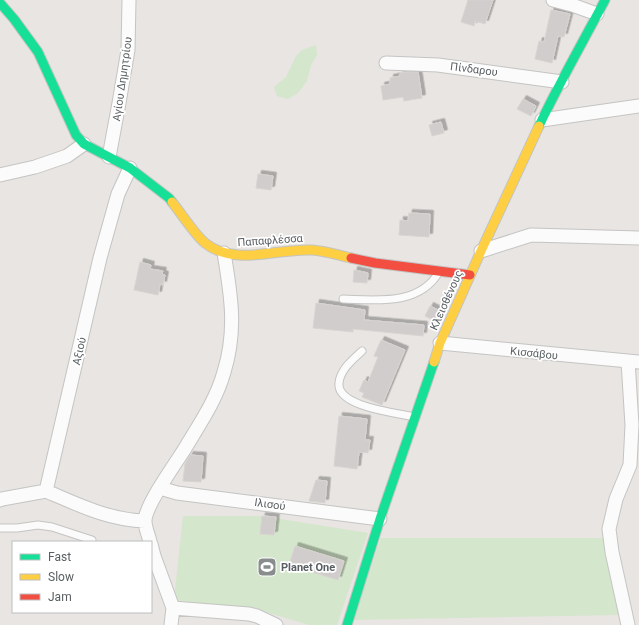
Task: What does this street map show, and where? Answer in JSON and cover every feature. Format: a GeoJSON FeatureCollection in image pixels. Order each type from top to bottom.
{"type":"FeatureCollection","features":[{"type":"Feature","properties":{"kind":"main road","name":"Κλεισθένους"},"geometry":{"type":"LineString","coordinates":[[346,625],[380,519],[440,344],[470,275],[553,96],[562,82],[605,0]]}},
{"type":"Feature","properties":{"kind":"main road","name":"Παπαφλέσσα"},"geometry":{"type":"LineString","coordinates":[[0,3],[14,18],[38,52],[76,135],[84,144],[130,168],[169,198],[204,242],[216,250],[237,256],[296,250],[314,250],[375,264],[470,275]]}},
{"type":"Feature","properties":{"kind":"street","name":"Αγίου Δημητρίου"},"geometry":{"type":"LineString","coordinates":[[109,157],[128,50],[129,0]]}},
{"type":"Feature","properties":{"kind":"street"},"geometry":{"type":"LineString","coordinates":[[553,0],[572,4],[597,14]]}},
{"type":"Feature","properties":{"kind":"street","name":"Πίνδαρου"},"geometry":{"type":"LineString","coordinates":[[386,63],[416,63],[445,66],[562,82]]}},
{"type":"Feature","properties":{"kind":"street"},"geometry":{"type":"LineString","coordinates":[[542,120],[639,106]]}},
{"type":"Feature","properties":{"kind":"street"},"geometry":{"type":"LineString","coordinates":[[0,175],[34,167],[67,156],[84,144]]}},
{"type":"Feature","properties":{"kind":"street","name":"Αξιού"},"geometry":{"type":"LineString","coordinates":[[46,491],[100,258],[118,194],[130,168]]}},
{"type":"Feature","properties":{"kind":"street"},"geometry":{"type":"LineString","coordinates":[[481,251],[531,235],[639,238]]}},
{"type":"Feature","properties":{"kind":"street"},"geometry":{"type":"LineString","coordinates":[[150,541],[145,521],[148,509],[188,445],[213,399],[222,379],[228,360],[233,316],[224,253]]}},
{"type":"Feature","properties":{"kind":"street","name":"Κισσάβου"},"geometry":{"type":"LineString","coordinates":[[440,344],[633,362]]}},
{"type":"Feature","properties":{"kind":"street"},"geometry":{"type":"LineString","coordinates":[[628,625],[612,552],[609,528],[616,499],[635,465],[632,425],[633,362]]}},
{"type":"Feature","properties":{"kind":"street","name":"Ιλισού"},"geometry":{"type":"LineString","coordinates":[[160,488],[177,492],[380,519]]}},
{"type":"Feature","properties":{"kind":"street"},"geometry":{"type":"LineString","coordinates":[[0,500],[46,491],[103,515],[122,520],[145,521]]}},
{"type":"Feature","properties":{"kind":"street"},"geometry":{"type":"LineString","coordinates":[[152,547],[173,608],[171,625]]}},
{"type":"Feature","properties":{"kind":"street"},"geometry":{"type":"LineString","coordinates":[[173,608],[249,614],[276,625]]}},
{"type":"Feature","properties":{"kind":"lane"},"geometry":{"type":"LineString","coordinates":[[343,299],[391,300],[406,297],[415,294],[426,287],[439,272]]}},
{"type":"Feature","properties":{"kind":"lane"},"geometry":{"type":"LineString","coordinates":[[362,351],[347,365],[340,378],[338,384],[341,392],[350,400],[364,406],[415,417]]}},
{"type":"Feature","properties":{"kind":"lane"},"geometry":{"type":"LineString","coordinates":[[0,528],[17,528],[38,524],[52,526],[92,540]]}},
{"type":"Feature","properties":{"kind":"green space"},"geometry":{"type":"Polygon","coordinates":[[[316,45],[317,55],[311,65],[307,81],[298,93],[288,99],[277,96],[274,87],[286,77],[296,56],[302,50],[316,45]]]}},
{"type":"Feature","properties":{"kind":"green space","name":"Planet One"},"geometry":{"type":"Polygon","coordinates":[[[183,516],[262,516],[368,533],[337,625],[309,625],[259,610],[174,600],[183,516]]]}},
{"type":"Feature","properties":{"kind":"green space"},"geometry":{"type":"Polygon","coordinates":[[[381,538],[603,538],[619,615],[353,620],[381,538]]]}},
{"type":"Feature","properties":{"kind":"building"},"geometry":{"type":"Polygon","coordinates":[[[468,0],[493,0],[485,24],[475,21],[474,26],[461,22],[468,0]]]}},
{"type":"Feature","properties":{"kind":"building"},"geometry":{"type":"Polygon","coordinates":[[[551,10],[570,14],[564,37],[558,36],[552,63],[535,59],[539,41],[544,42],[551,10]]]}},
{"type":"Feature","properties":{"kind":"building"},"geometry":{"type":"Polygon","coordinates":[[[418,72],[422,98],[404,101],[403,97],[383,100],[381,86],[390,84],[390,78],[400,76],[400,73],[418,72]]]}},
{"type":"Feature","properties":{"kind":"building"},"geometry":{"type":"Polygon","coordinates":[[[523,99],[536,106],[531,116],[517,109],[523,99]]]}},
{"type":"Feature","properties":{"kind":"building"},"geometry":{"type":"Polygon","coordinates":[[[441,122],[444,133],[432,136],[429,125],[441,122]]]}},
{"type":"Feature","properties":{"kind":"building"},"geometry":{"type":"Polygon","coordinates":[[[258,174],[273,176],[271,190],[256,188],[258,174]]]}},
{"type":"Feature","properties":{"kind":"building"},"geometry":{"type":"Polygon","coordinates":[[[409,213],[430,214],[429,237],[399,235],[400,220],[408,221],[409,213]]]}},
{"type":"Feature","properties":{"kind":"building"},"geometry":{"type":"Polygon","coordinates":[[[140,262],[151,265],[150,269],[163,271],[162,274],[165,275],[163,285],[160,284],[158,295],[134,290],[140,262]]]}},
{"type":"Feature","properties":{"kind":"building"},"geometry":{"type":"Polygon","coordinates":[[[354,270],[368,273],[367,283],[353,282],[354,270]]]}},
{"type":"Feature","properties":{"kind":"building"},"geometry":{"type":"Polygon","coordinates":[[[316,303],[365,310],[364,320],[424,325],[423,336],[353,329],[353,332],[313,328],[316,303]]]}},
{"type":"Feature","properties":{"kind":"building"},"geometry":{"type":"Polygon","coordinates":[[[430,306],[442,312],[437,322],[425,316],[430,306]]]}},
{"type":"Feature","properties":{"kind":"building"},"geometry":{"type":"Polygon","coordinates":[[[381,340],[405,350],[382,405],[362,397],[364,393],[359,391],[364,380],[368,382],[378,357],[374,356],[381,340]]]}},
{"type":"Feature","properties":{"kind":"building"},"geometry":{"type":"Polygon","coordinates":[[[339,416],[367,419],[365,440],[370,440],[368,453],[359,452],[357,469],[334,466],[339,416]]]}},
{"type":"Feature","properties":{"kind":"building"},"geometry":{"type":"Polygon","coordinates":[[[190,455],[203,456],[201,482],[183,481],[185,464],[190,455]]]}},
{"type":"Feature","properties":{"kind":"building"},"geometry":{"type":"Polygon","coordinates":[[[316,480],[327,481],[325,503],[309,501],[316,480]]]}},
{"type":"Feature","properties":{"kind":"building"},"geometry":{"type":"Polygon","coordinates":[[[262,516],[276,517],[274,535],[260,534],[262,516]]]}},
{"type":"Feature","properties":{"kind":"building"},"geometry":{"type":"Polygon","coordinates":[[[295,546],[344,561],[338,580],[289,565],[295,546]]]}},
{"type":"Feature","properties":{"kind":"traffic: fast"},"geometry":{"type":"LineString","coordinates":[[539,126],[605,0]]}},
{"type":"Feature","properties":{"kind":"traffic: fast"},"geometry":{"type":"LineString","coordinates":[[0,3],[14,19],[38,52],[76,135],[84,144],[130,168],[169,198],[172,202]]}},
{"type":"Feature","properties":{"kind":"traffic: fast"},"geometry":{"type":"LineString","coordinates":[[347,625],[380,519],[434,362]]}},
{"type":"Feature","properties":{"kind":"traffic: slow"},"geometry":{"type":"LineString","coordinates":[[434,362],[440,343],[539,126]]}},
{"type":"Feature","properties":{"kind":"traffic: slow"},"geometry":{"type":"LineString","coordinates":[[172,202],[205,243],[217,250],[229,254],[257,255],[312,250],[351,258]]}},
{"type":"Feature","properties":{"kind":"traffic: jam"},"geometry":{"type":"LineString","coordinates":[[351,258],[375,263],[470,275]]}},
{"type":"Feature","properties":{"kind":"place","name":"Planet One"},"geometry":{"type":"Point","coordinates":[267,567]}}]}
